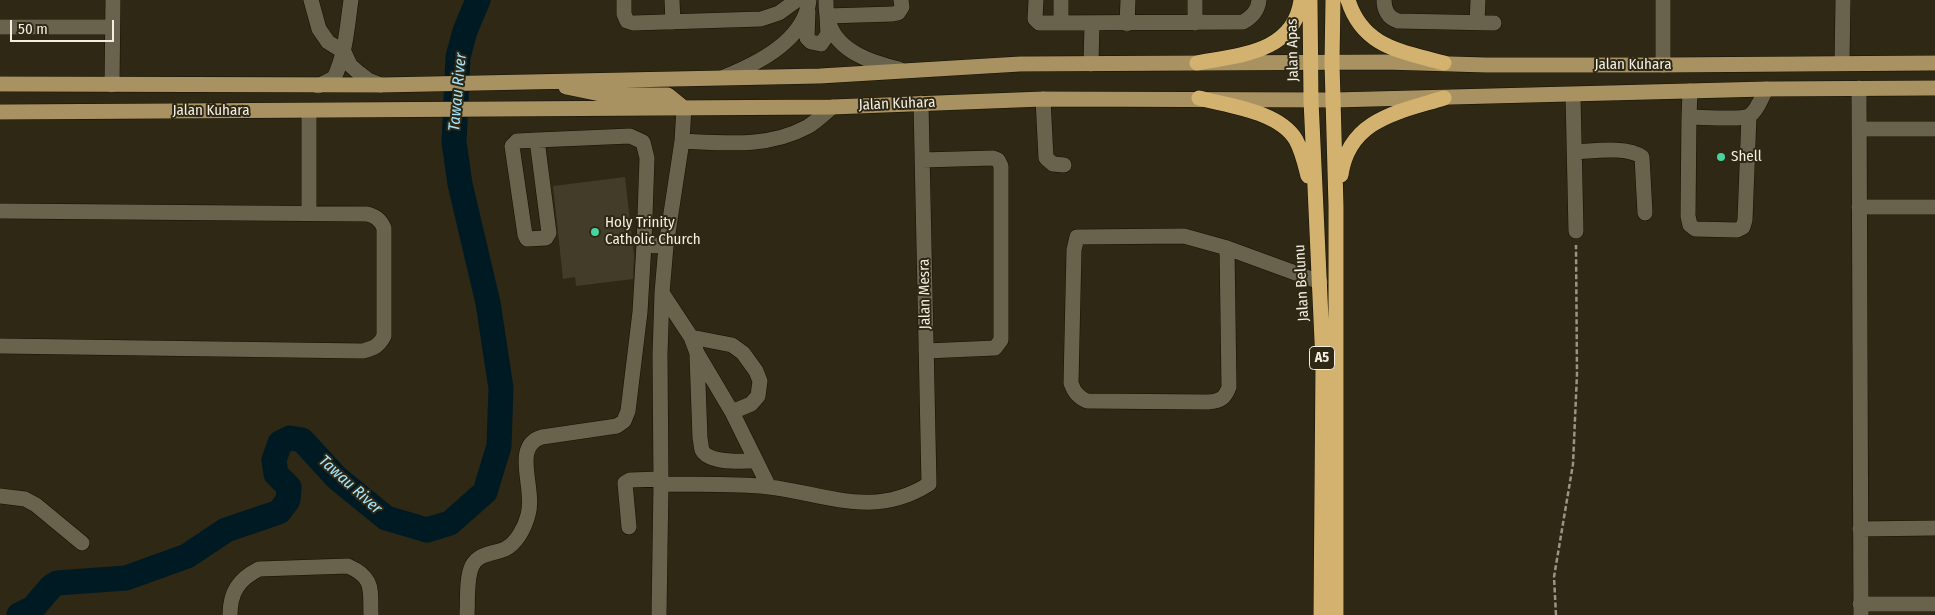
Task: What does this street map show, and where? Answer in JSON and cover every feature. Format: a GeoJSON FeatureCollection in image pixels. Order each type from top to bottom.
{"type":"FeatureCollection","features":[{"type":"Feature","properties":{"kind":"highway"},"geometry":{"type":"LineString","coordinates":[[1197,63],[1250,53],[1267,47],[1281,38],[1293,25],[1300,11],[1301,0]]}},
{"type":"Feature","properties":{"kind":"highway","name":"Jalan Apas"},"geometry":{"type":"LineString","coordinates":[[1310,0],[1311,100]]}},
{"type":"Feature","properties":{"kind":"highway","name":"A5"},"geometry":{"type":"LineString","coordinates":[[1332,0],[1336,206],[1336,615]]}},
{"type":"Feature","properties":{"kind":"highway"},"geometry":{"type":"LineString","coordinates":[[1348,0],[1359,24],[1371,38],[1386,47],[1444,63]]}},
{"type":"Feature","properties":{"kind":"highway"},"geometry":{"type":"LineString","coordinates":[[1199,98],[1261,114],[1279,123],[1295,138],[1304,160],[1316,206]]}},
{"type":"Feature","properties":{"kind":"highway"},"geometry":{"type":"LineString","coordinates":[[1336,206],[1342,164],[1352,141],[1370,125],[1390,115],[1444,98]]}},
{"type":"Feature","properties":{"kind":"highway","name":"Jalan Belunu"},"geometry":{"type":"LineString","coordinates":[[1311,100],[1323,363],[1322,615]]}},
{"type":"Feature","properties":{"kind":"main road"},"geometry":{"type":"LineString","coordinates":[[539,81],[820,76],[1020,64],[1310,63]]}},
{"type":"Feature","properties":{"kind":"main road","name":"Jalan Kuhara"},"geometry":{"type":"LineString","coordinates":[[1310,63],[1444,63],[1486,65],[1935,63]]}},
{"type":"Feature","properties":{"kind":"main road"},"geometry":{"type":"LineString","coordinates":[[539,81],[605,95],[668,95],[684,108]]}},
{"type":"Feature","properties":{"kind":"main road","name":"Jalan Kuhara"},"geometry":{"type":"LineString","coordinates":[[0,84],[316,86],[539,81]]}},
{"type":"Feature","properties":{"kind":"main road","name":"Jalan Kuhara"},"geometry":{"type":"LineString","coordinates":[[0,112],[832,107],[1043,99],[1199,98],[1334,100],[1766,89],[1935,88]]}},
{"type":"Feature","properties":{"kind":"street"},"geometry":{"type":"LineString","coordinates":[[112,85],[113,0]]}},
{"type":"Feature","properties":{"kind":"street"},"geometry":{"type":"LineString","coordinates":[[311,0],[319,29],[328,42],[344,52],[350,64],[359,74],[381,85]]}},
{"type":"Feature","properties":{"kind":"street"},"geometry":{"type":"LineString","coordinates":[[316,86],[334,78],[344,52],[351,0]]}},
{"type":"Feature","properties":{"kind":"street"},"geometry":{"type":"LineString","coordinates":[[624,0],[624,14],[627,21],[633,24],[761,19],[805,4]]}},
{"type":"Feature","properties":{"kind":"street"},"geometry":{"type":"LineString","coordinates":[[672,0],[673,22]]}},
{"type":"Feature","properties":{"kind":"street"},"geometry":{"type":"LineString","coordinates":[[805,4],[807,38],[811,42],[821,44],[825,41],[828,34],[826,0]]}},
{"type":"Feature","properties":{"kind":"street"},"geometry":{"type":"LineString","coordinates":[[827,16],[898,13],[902,7],[901,0]]}},
{"type":"Feature","properties":{"kind":"street"},"geometry":{"type":"LineString","coordinates":[[1036,0],[1036,22],[1127,24],[1243,22],[1255,12],[1259,0]]}},
{"type":"Feature","properties":{"kind":"street"},"geometry":{"type":"LineString","coordinates":[[1061,0],[1061,23]]}},
{"type":"Feature","properties":{"kind":"street"},"geometry":{"type":"LineString","coordinates":[[1127,24],[1128,0]]}},
{"type":"Feature","properties":{"kind":"street"},"geometry":{"type":"LineString","coordinates":[[1195,0],[1195,24]]}},
{"type":"Feature","properties":{"kind":"street"},"geometry":{"type":"LineString","coordinates":[[1384,0],[1389,17],[1398,22],[1494,23]]}},
{"type":"Feature","properties":{"kind":"street"},"geometry":{"type":"LineString","coordinates":[[1478,0],[1478,22]]}},
{"type":"Feature","properties":{"kind":"street"},"geometry":{"type":"LineString","coordinates":[[1663,0],[1663,65]]}},
{"type":"Feature","properties":{"kind":"street"},"geometry":{"type":"LineString","coordinates":[[1842,63],[1843,0]]}},
{"type":"Feature","properties":{"kind":"street"},"geometry":{"type":"LineString","coordinates":[[723,78],[753,66],[776,50],[795,31],[805,4]]}},
{"type":"Feature","properties":{"kind":"street"},"geometry":{"type":"LineString","coordinates":[[827,16],[832,31],[848,48],[876,64],[903,71]]}},
{"type":"Feature","properties":{"kind":"street"},"geometry":{"type":"LineString","coordinates":[[1091,64],[1092,23]]}},
{"type":"Feature","properties":{"kind":"street"},"geometry":{"type":"LineString","coordinates":[[0,27],[112,27]]}},
{"type":"Feature","properties":{"kind":"street"},"geometry":{"type":"LineString","coordinates":[[1859,88],[1860,610],[1935,604]]}},
{"type":"Feature","properties":{"kind":"street"},"geometry":{"type":"LineString","coordinates":[[1690,91],[1688,216],[1690,225],[1695,229],[1737,230],[1742,227],[1745,220],[1750,116],[1766,89]]}},
{"type":"Feature","properties":{"kind":"street"},"geometry":{"type":"LineString","coordinates":[[1573,95],[1576,231]]}},
{"type":"Feature","properties":{"kind":"street"},"geometry":{"type":"LineString","coordinates":[[1043,99],[1046,158],[1053,164],[1064,165]]}},
{"type":"Feature","properties":{"kind":"street","name":"Jalan Mesra"},"geometry":{"type":"LineString","coordinates":[[769,487],[838,501],[865,503],[891,500],[916,493],[928,484],[921,103]]}},
{"type":"Feature","properties":{"kind":"street"},"geometry":{"type":"LineString","coordinates":[[682,141],[739,144],[762,142],[788,136],[809,126],[832,107]]}},
{"type":"Feature","properties":{"kind":"street"},"geometry":{"type":"LineString","coordinates":[[659,615],[662,293],[666,246],[682,141],[684,108]]}},
{"type":"Feature","properties":{"kind":"street"},"geometry":{"type":"LineString","coordinates":[[309,111],[309,213]]}},
{"type":"Feature","properties":{"kind":"street"},"geometry":{"type":"LineString","coordinates":[[1689,117],[1750,116]]}},
{"type":"Feature","properties":{"kind":"street"},"geometry":{"type":"LineString","coordinates":[[1859,129],[1935,129]]}},
{"type":"Feature","properties":{"kind":"street"},"geometry":{"type":"LineString","coordinates":[[467,615],[469,576],[473,564],[483,555],[505,549],[513,543],[528,517],[531,495],[525,459],[529,443],[542,436],[617,426],[624,421],[628,411],[640,312],[644,244],[647,158],[643,142],[630,136],[537,140],[517,141],[512,146],[525,236],[531,240],[546,238],[549,233],[537,140]]}},
{"type":"Feature","properties":{"kind":"street"},"geometry":{"type":"LineString","coordinates":[[1575,152],[1627,151],[1636,152],[1642,157],[1645,213]]}},
{"type":"Feature","properties":{"kind":"street"},"geometry":{"type":"LineString","coordinates":[[922,160],[993,158],[998,160],[1001,166],[1001,340],[995,348],[983,350],[926,351]]}},
{"type":"Feature","properties":{"kind":"street"},"geometry":{"type":"LineString","coordinates":[[1860,207],[1935,207]]}},
{"type":"Feature","properties":{"kind":"street"},"geometry":{"type":"LineString","coordinates":[[0,211],[367,214],[374,216],[384,228],[384,336],[379,345],[374,348],[363,351],[0,346]]}},
{"type":"Feature","properties":{"kind":"street"},"geometry":{"type":"LineString","coordinates":[[1226,248],[1229,387],[1225,397],[1218,402],[1087,401],[1080,398],[1071,383],[1074,250],[1077,237],[1184,236],[1226,248],[1320,282]]}},
{"type":"Feature","properties":{"kind":"street"},"geometry":{"type":"LineString","coordinates":[[644,244],[666,246]]}},
{"type":"Feature","properties":{"kind":"street"},"geometry":{"type":"LineString","coordinates":[[629,527],[625,483],[630,480],[769,487],[732,412],[697,353],[691,337],[662,293]]}},
{"type":"Feature","properties":{"kind":"street"},"geometry":{"type":"LineString","coordinates":[[691,337],[732,345],[743,353],[756,371],[760,382],[758,396],[750,404],[732,412]]}},
{"type":"Feature","properties":{"kind":"street"},"geometry":{"type":"LineString","coordinates":[[697,353],[700,438],[703,451],[710,457],[723,460],[756,461]]}},
{"type":"Feature","properties":{"kind":"street"},"geometry":{"type":"LineString","coordinates":[[0,496],[25,499],[36,505],[82,543]]}},
{"type":"Feature","properties":{"kind":"street"},"geometry":{"type":"LineString","coordinates":[[1860,529],[1935,528]]}},
{"type":"Feature","properties":{"kind":"street"},"geometry":{"type":"LineString","coordinates":[[230,615],[232,597],[237,584],[246,575],[259,569],[348,566],[362,572],[369,583],[371,615]]}},
{"type":"Feature","properties":{"kind":"path"},"geometry":{"type":"LineString","coordinates":[[1556,615],[1554,577],[1573,464],[1577,374],[1576,231]]}},
{"type":"Feature","properties":{"kind":"building","name":"Holy Trinity Catholic Church"},"geometry":{"type":"Polygon","coordinates":[[[625,177],[634,256],[633,279],[576,286],[575,277],[563,279],[553,186],[625,177]]]}},
{"type":"Feature","properties":{"kind":"waterway","name":"Tawau River"},"geometry":{"type":"LineString","coordinates":[[19,615],[33,608],[51,587],[57,583],[126,578],[187,556],[226,530],[279,512],[288,500],[289,487],[276,474],[274,460],[280,443],[290,438],[302,440],[337,478],[386,518],[427,530],[450,523],[485,492],[499,446],[501,388],[488,303],[460,184],[454,142],[458,57],[465,31],[478,0]]}},
{"type":"Feature","properties":{"kind":"place","name":"Shell"},"geometry":{"type":"Point","coordinates":[1721,157]}},
{"type":"Feature","properties":{"kind":"place","name":"Holy Trinity Catholic Church"},"geometry":{"type":"Point","coordinates":[595,232]}}]}
